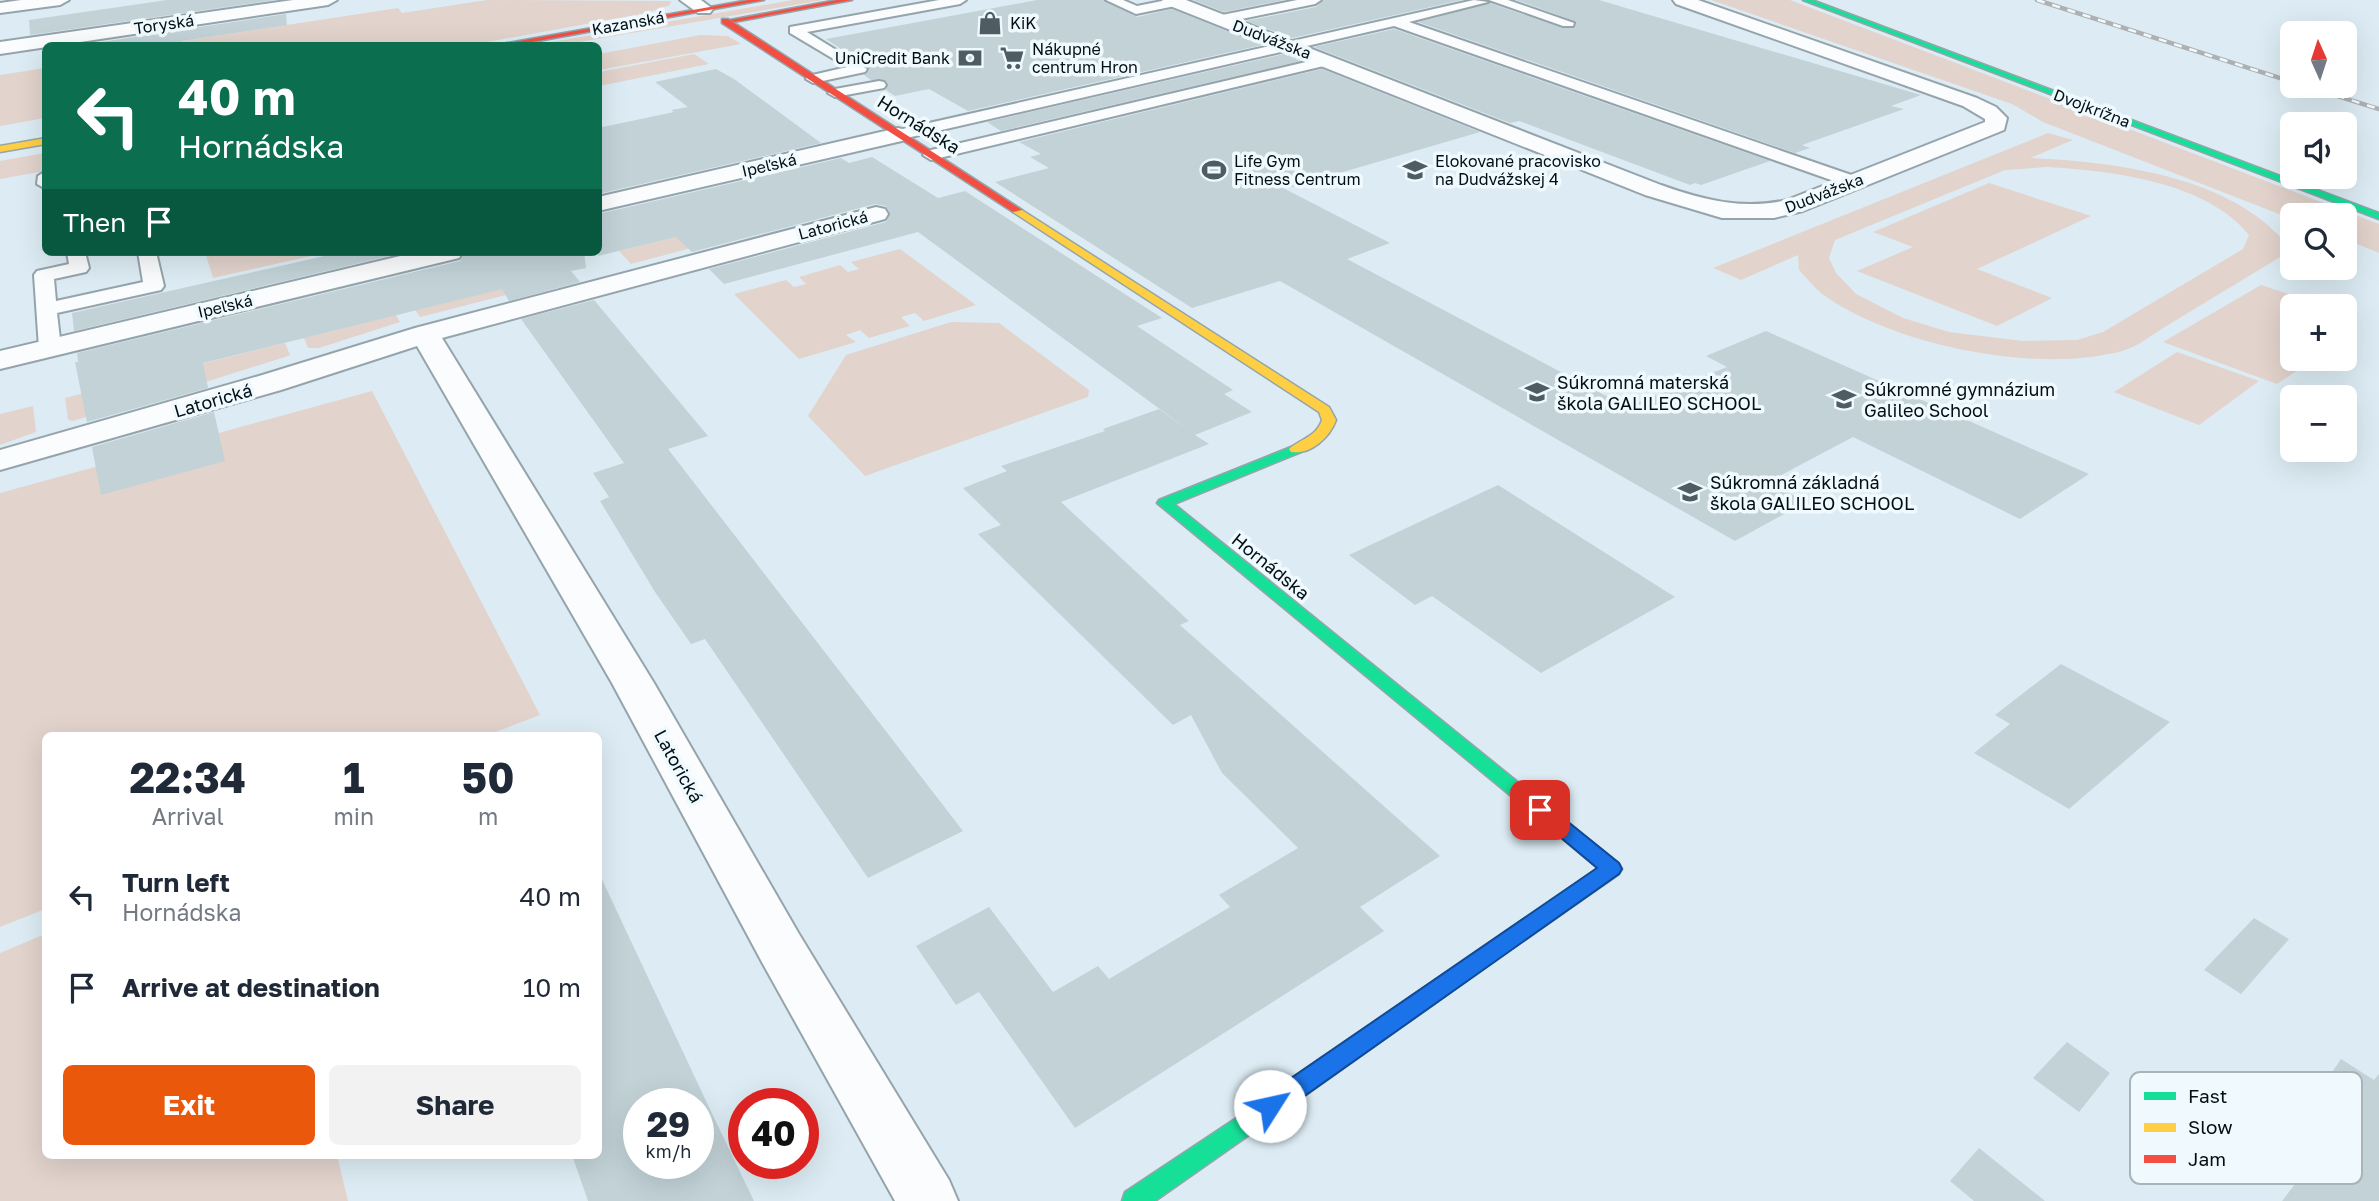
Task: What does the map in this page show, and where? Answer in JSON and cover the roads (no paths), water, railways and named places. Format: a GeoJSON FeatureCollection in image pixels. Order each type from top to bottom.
{"type":"FeatureCollection","features":[{"type":"Feature","properties":{"kind":"street"},"geometry":{"type":"LineString","coordinates":[[0,8],[60,0]]}},
{"type":"Feature","properties":{"kind":"street","name":"Toryská"},"geometry":{"type":"LineString","coordinates":[[0,48],[328,0]]}},
{"type":"Feature","properties":{"kind":"street","name":"Kazanská"},"geometry":{"type":"LineString","coordinates":[[514,42],[697,5],[761,0]]}},
{"type":"Feature","properties":{"kind":"street","name":"Kazanská"},"geometry":{"type":"LineString","coordinates":[[602,43],[849,0]]}},
{"type":"Feature","properties":{"kind":"street","name":"Dudvážska"},"geometry":{"type":"LineString","coordinates":[[1173,1],[1705,209],[1732,213],[1776,211],[1996,125],[1996,118],[1989,111],[1970,102],[1682,0]]}},
{"type":"Feature","properties":{"kind":"street","name":"Dvojkrížna"},"geometry":{"type":"LineString","coordinates":[[1806,0],[2379,216]]}},
{"type":"Feature","properties":{"kind":"street","name":"Hornádska"},"geometry":{"type":"LineString","coordinates":[[725,21],[898,135],[1104,264],[1324,410],[1329,420],[1326,430],[1317,440],[1164,503],[1612,869],[1134,1201]]}},
{"type":"Feature","properties":{"kind":"street","name":"Ipeľská"},"geometry":{"type":"LineString","coordinates":[[602,203],[898,135]]}},
{"type":"Feature","properties":{"kind":"street"},"geometry":{"type":"LineString","coordinates":[[0,149],[42,142]]}},
{"type":"Feature","properties":{"kind":"street","name":"Latorická"},"geometry":{"type":"LineString","coordinates":[[0,460],[270,383],[425,334],[876,214]]}},
{"type":"Feature","properties":{"kind":"street","name":"Ipeľská"},"geometry":{"type":"LineString","coordinates":[[0,360],[433,256]]}},
{"type":"Feature","properties":{"kind":"street","name":"Latorická"},"geometry":{"type":"LineString","coordinates":[[425,334],[633,683],[781,949],[928,1201]]}},
{"type":"Feature","properties":{"kind":"lane"},"geometry":{"type":"LineString","coordinates":[[813,79],[860,69],[795,30],[960,0]]}},
{"type":"Feature","properties":{"kind":"lane"},"geometry":{"type":"LineString","coordinates":[[1111,0],[1136,10],[1173,1]]}},
{"type":"Feature","properties":{"kind":"lane"},"geometry":{"type":"LineString","coordinates":[[1223,19],[1315,0]]}},
{"type":"Feature","properties":{"kind":"lane"},"geometry":{"type":"LineString","coordinates":[[898,135],[1486,0],[1568,23]]}},
{"type":"Feature","properties":{"kind":"lane"},"geometry":{"type":"LineString","coordinates":[[1395,22],[1854,182]]}},
{"type":"Feature","properties":{"kind":"lane"},"geometry":{"type":"LineString","coordinates":[[931,155],[1327,61]]}},
{"type":"Feature","properties":{"kind":"lane"},"geometry":{"type":"LineString","coordinates":[[835,93],[879,85]]}},
{"type":"Feature","properties":{"kind":"lane"},"geometry":{"type":"LineString","coordinates":[[50,348],[44,275],[79,268],[77,256]]}},
{"type":"Feature","properties":{"kind":"lane"},"geometry":{"type":"LineString","coordinates":[[48,309],[155,286],[148,256]]}},
{"type":"Feature","properties":{"kind":"railway"},"geometry":{"type":"LineString","coordinates":[[2037,0],[2280,78]]}},
{"type":"Feature","properties":{"kind":"railway"},"geometry":{"type":"LineString","coordinates":[[2344,98],[2379,109]]}},
{"type":"Feature","properties":{"kind":"place","name":"KiK"},"geometry":{"type":"Point","coordinates":[990,23]}},
{"type":"Feature","properties":{"kind":"place","name":"UniCredit Bank"},"geometry":{"type":"Point","coordinates":[970,58]}},
{"type":"Feature","properties":{"kind":"place","name":"Nákupné centrum Hron"},"geometry":{"type":"Point","coordinates":[1012,58]}},
{"type":"Feature","properties":{"kind":"place","name":"Life Gym Fitness Centrum"},"geometry":{"type":"Point","coordinates":[1214,170]}},
{"type":"Feature","properties":{"kind":"place","name":"Elokované pracovisko na Dudvážskej 4"},"geometry":{"type":"Point","coordinates":[1415,170]}},
{"type":"Feature","properties":{"kind":"place","name":"Súkromná materská škola GALILEO SCHOOL"},"geometry":{"type":"Point","coordinates":[1537,392]}},
{"type":"Feature","properties":{"kind":"place","name":"Súkromné gymnázium Galileo School"},"geometry":{"type":"Point","coordinates":[1844,399]}},
{"type":"Feature","properties":{"kind":"place","name":"Súkromná základná škola GALILEO SCHOOL"},"geometry":{"type":"Point","coordinates":[1690,492]}}]}
